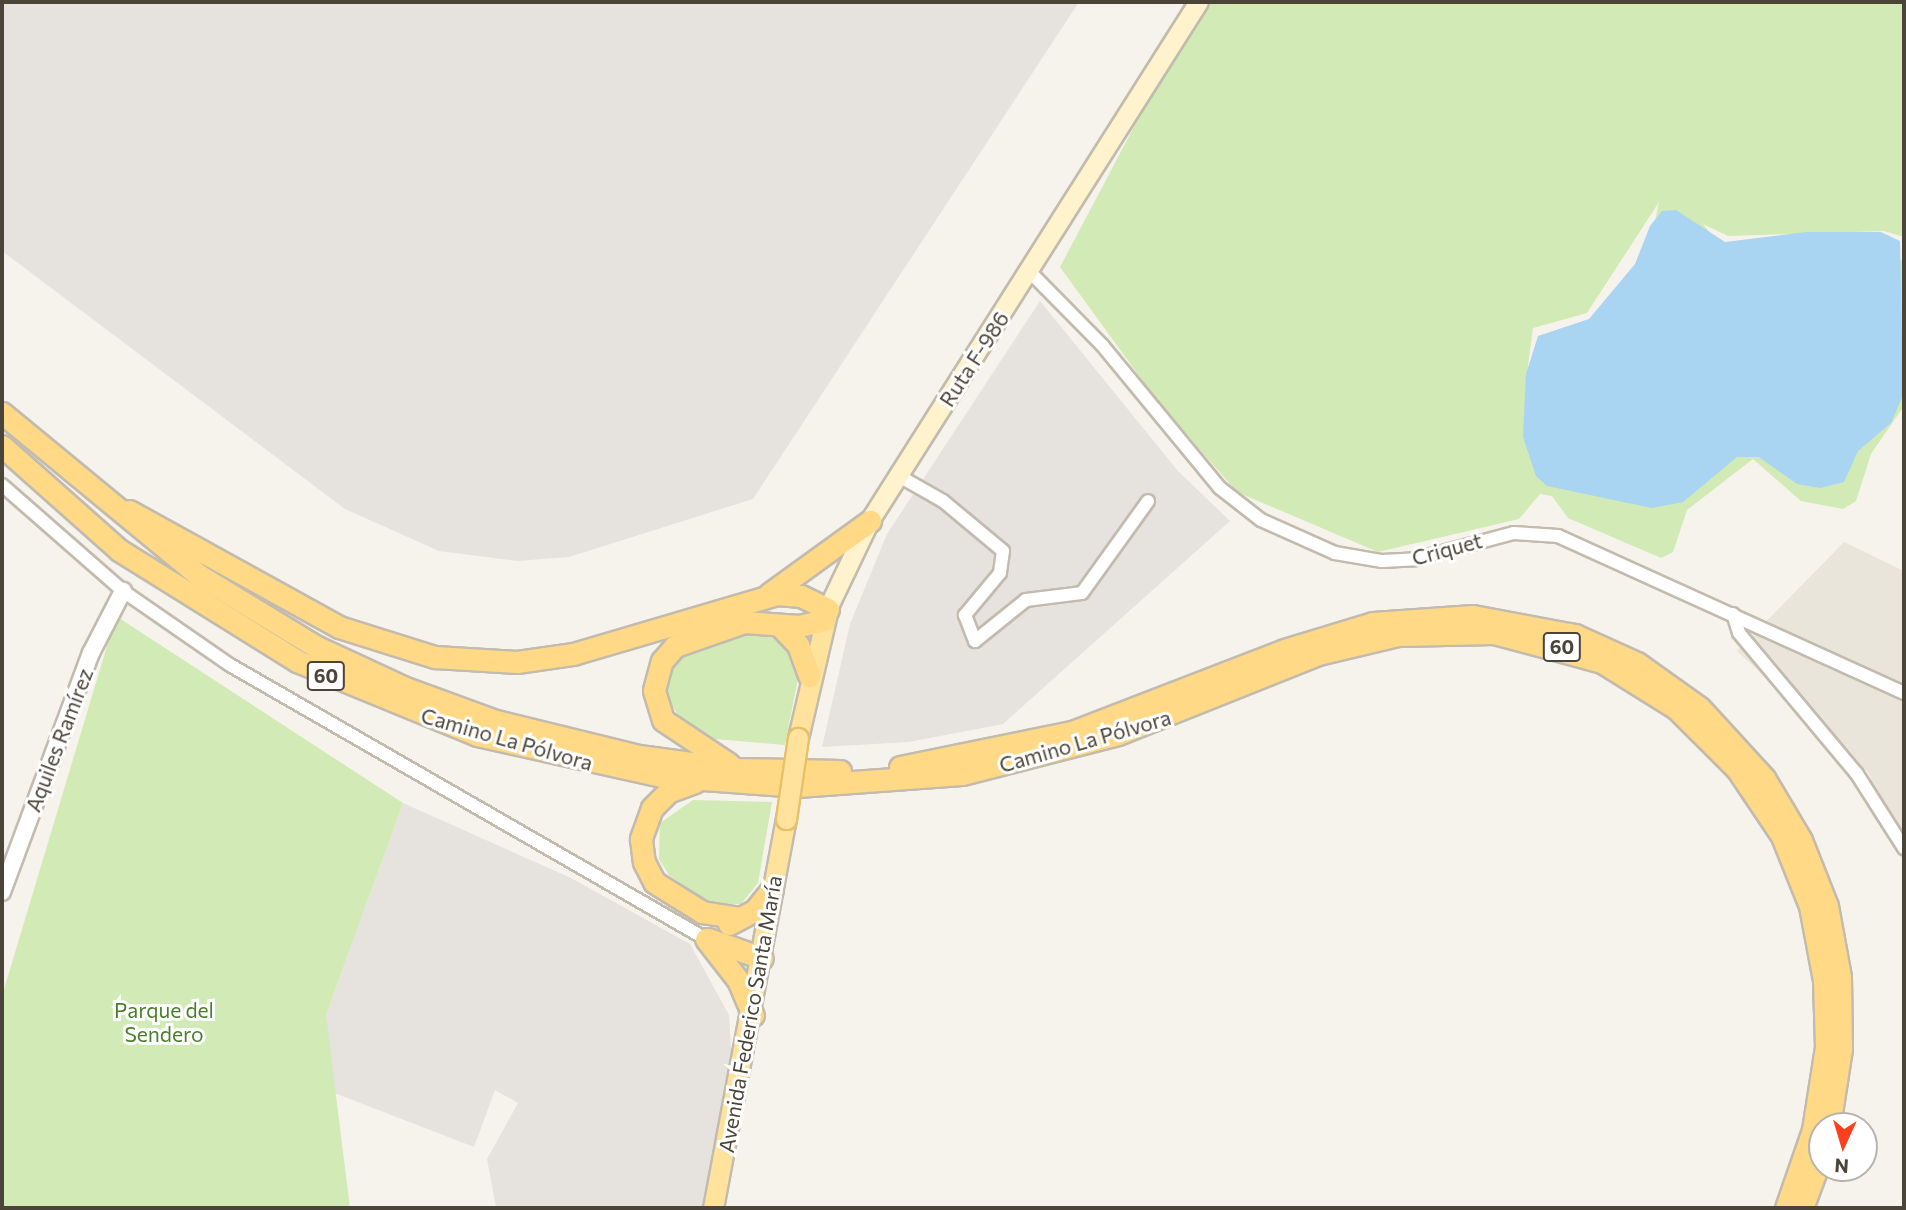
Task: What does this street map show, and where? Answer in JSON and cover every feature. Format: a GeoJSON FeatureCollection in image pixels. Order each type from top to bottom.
{"type":"FeatureCollection","features":[{"type":"Feature","properties":{"kind":"highway","name":"Camino La Pólvora"},"geometry":{"type":"LineString","coordinates":[[2,413],[92,492],[238,601],[403,687],[543,734],[737,769],[851,771],[989,753],[1113,720],[1284,650],[1398,619],[1486,617],[1575,635],[1637,663],[1700,708],[1764,778],[1798,833],[1826,906],[1840,977],[1841,1049],[1831,1112]]}},
{"type":"Feature","properties":{"kind":"highway","name":"Camino La Pólvora"},"geometry":{"type":"LineString","coordinates":[[2,446],[162,581],[332,678],[522,748],[709,782],[840,785],[974,772],[1118,734],[1318,654],[1398,635],[1494,633],[1581,654],[1643,685],[1709,737],[1760,800],[1799,875],[1822,958],[1826,1031],[1812,1130],[1786,1208]]}},
{"type":"Feature","properties":{"kind":"highway"},"geometry":{"type":"LineString","coordinates":[[92,492],[339,628],[435,657],[517,662],[573,654],[754,601],[789,594],[826,614]]}},
{"type":"Feature","properties":{"kind":"highway"},"geometry":{"type":"LineString","coordinates":[[754,601],[813,568],[870,521]]}},
{"type":"Feature","properties":{"kind":"highway"},"geometry":{"type":"LineString","coordinates":[[737,769],[670,729],[655,700],[657,670],[675,646],[710,632],[744,622],[779,625],[826,614]]}},
{"type":"Feature","properties":{"kind":"highway"},"geometry":{"type":"LineString","coordinates":[[779,625],[798,645],[808,676]]}},
{"type":"Feature","properties":{"kind":"highway"},"geometry":{"type":"LineString","coordinates":[[709,782],[688,783],[659,799],[641,839],[654,882],[702,912],[739,918]]}},
{"type":"Feature","properties":{"kind":"highway"},"geometry":{"type":"LineString","coordinates":[[717,939],[739,918],[762,904],[772,889]]}},
{"type":"Feature","properties":{"kind":"highway"},"geometry":{"type":"LineString","coordinates":[[702,912],[753,1015]]}},
{"type":"Feature","properties":{"kind":"highway"},"geometry":{"type":"LineString","coordinates":[[717,939],[762,958]]}},
{"type":"Feature","properties":{"kind":"highway"},"geometry":{"type":"LineString","coordinates":[[1802,1208],[1812,1182]]}},
{"type":"Feature","properties":{"kind":"main road","name":"Ruta F-986"},"geometry":{"type":"LineString","coordinates":[[798,738],[808,676],[826,614],[870,521],[1199,2]]}},
{"type":"Feature","properties":{"kind":"main road","name":"Avenida Federico Santa María"},"geometry":{"type":"LineString","coordinates":[[713,1208],[753,1015],[798,738]]}},
{"type":"Feature","properties":{"kind":"street","name":"Criquet"},"geometry":{"type":"LineString","coordinates":[[1030,272],[1102,345],[1220,488],[1261,520],[1335,553],[1381,561],[1416,559],[1501,535],[1543,533],[1733,614],[1904,693]]}},
{"type":"Feature","properties":{"kind":"street"},"geometry":{"type":"LineString","coordinates":[[899,477],[943,501],[1003,551],[1000,573],[965,615],[975,641],[1026,600],[1082,593],[1148,500]]}},
{"type":"Feature","properties":{"kind":"street"},"geometry":{"type":"LineString","coordinates":[[2,485],[123,591],[284,697],[717,939]]}},
{"type":"Feature","properties":{"kind":"street","name":"Aquiles Ramírez"},"geometry":{"type":"LineString","coordinates":[[2,892],[92,653],[123,591]]}},
{"type":"Feature","properties":{"kind":"street"},"geometry":{"type":"LineString","coordinates":[[1733,614],[1739,633],[1857,774],[1904,848]]}},
{"type":"Feature","properties":{"kind":"shaded area"},"geometry":{"type":"Polygon","coordinates":[[[2,2],[1079,2],[753,499],[569,557],[517,561],[439,551],[345,509],[2,251],[2,2]]]}},
{"type":"Feature","properties":{"kind":"shaded area"},"geometry":{"type":"Polygon","coordinates":[[[1040,301],[1178,471],[1230,521],[1003,724],[909,742],[822,747],[850,624],[887,534],[1040,301]]]}},
{"type":"Feature","properties":{"kind":"shaded area"},"geometry":{"type":"Polygon","coordinates":[[[1844,542],[1904,571],[1904,850],[1868,772],[1737,651],[1844,542]]]}},
{"type":"Feature","properties":{"kind":"shaded area"},"geometry":{"type":"Polygon","coordinates":[[[403,803],[571,878],[690,944],[729,1015],[732,1067],[703,1208],[496,1208],[487,1159],[518,1103],[495,1090],[474,1147],[332,1092],[326,1015],[403,803]]]}},
{"type":"Feature","properties":{"kind":"green space"},"geometry":{"type":"Polygon","coordinates":[[[1209,2],[1904,2],[1904,237],[1884,231],[1728,236],[1703,224],[1719,244],[1897,254],[1904,264],[1904,406],[1871,454],[1856,501],[1843,509],[1801,501],[1753,459],[1687,510],[1673,552],[1661,558],[1568,518],[1552,496],[1540,494],[1519,519],[1378,552],[1237,492],[1158,402],[1060,267],[1164,70],[1209,2]],[[1659,202],[1587,313],[1533,328],[1526,381],[1580,340],[1650,245],[1659,202]]]}},
{"type":"Feature","properties":{"kind":"green space","name":"Parque del Sendero"},"geometry":{"type":"Polygon","coordinates":[[[116,616],[403,803],[326,1015],[350,1208],[2,1208],[2,996],[116,616]]]}},
{"type":"Feature","properties":{"kind":"green space"},"geometry":{"type":"Polygon","coordinates":[[[748,631],[777,639],[800,668],[785,745],[715,739],[680,718],[667,698],[665,682],[676,660],[748,631]]]}},
{"type":"Feature","properties":{"kind":"green space"},"geometry":{"type":"Polygon","coordinates":[[[693,800],[772,802],[758,883],[741,904],[713,905],[669,875],[659,859],[660,823],[693,800]]]}},
{"type":"Feature","properties":{"kind":"water"},"geometry":{"type":"Polygon","coordinates":[[[1676,210],[1725,242],[1807,232],[1881,232],[1900,241],[1903,395],[1891,423],[1858,451],[1844,482],[1820,488],[1797,484],[1759,457],[1737,457],[1683,502],[1652,508],[1547,486],[1536,476],[1523,437],[1526,374],[1538,336],[1589,319],[1635,264],[1650,226],[1662,211],[1676,210]]]}}]}
